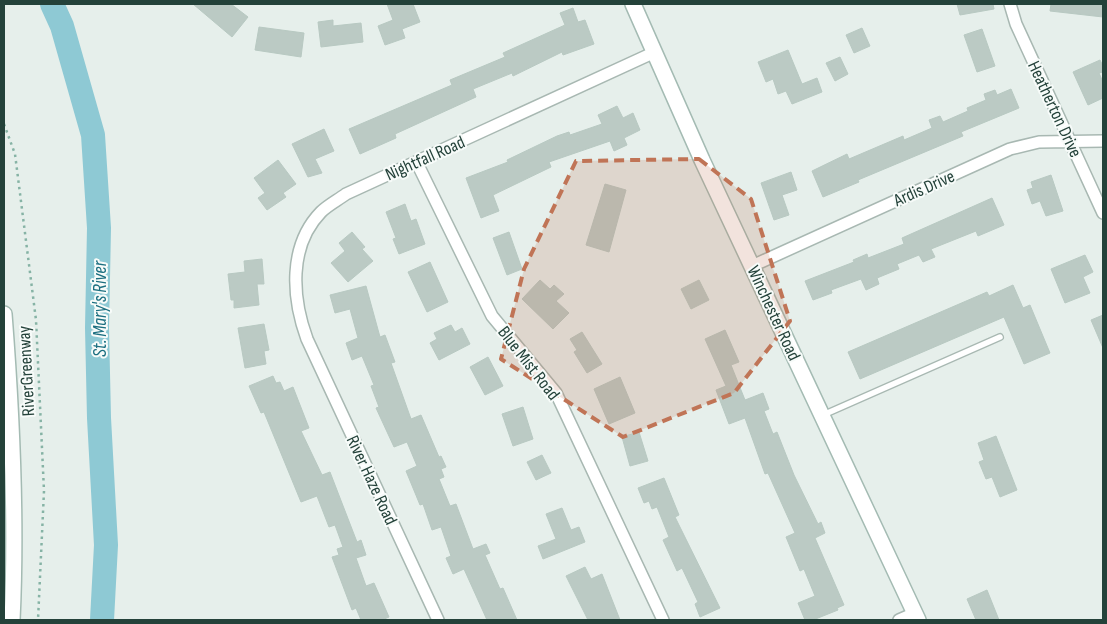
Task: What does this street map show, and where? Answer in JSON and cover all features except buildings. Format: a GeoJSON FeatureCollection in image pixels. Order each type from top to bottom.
{"type":"FeatureCollection","features":[{"type":"Feature","properties":{"kind":"street","name":"Winchester Road"},"geometry":{"type":"LineString","coordinates":[[633,4],[702,160],[916,617]]}},
{"type":"Feature","properties":{"kind":"street","name":"Heatherton Drive"},"geometry":{"type":"LineString","coordinates":[[1010,4],[1016,24],[1103,213]]}},
{"type":"Feature","properties":{"kind":"street","name":"Nightfall Road"},"geometry":{"type":"LineString","coordinates":[[307,340],[296,296],[297,260],[305,232],[322,211],[346,194],[655,52]]}},
{"type":"Feature","properties":{"kind":"street","name":"Ardis Drive"},"geometry":{"type":"LineString","coordinates":[[752,266],[1010,150],[1039,142],[1103,141]]}},
{"type":"Feature","properties":{"kind":"street","name":"Blue Mist Road"},"geometry":{"type":"LineString","coordinates":[[417,162],[492,316],[556,393],[663,620]]}},
{"type":"Feature","properties":{"kind":"street"},"geometry":{"type":"LineString","coordinates":[[4,314],[11,406],[14,484],[12,620]]}},
{"type":"Feature","properties":{"kind":"street","name":"River Haze Road"},"geometry":{"type":"LineString","coordinates":[[307,340],[438,620]]}},
{"type":"Feature","properties":{"kind":"street"},"geometry":{"type":"LineString","coordinates":[[899,620],[916,617]]}},
{"type":"Feature","properties":{"kind":"lane"},"geometry":{"type":"LineString","coordinates":[[823,415],[1000,337]]}},
{"type":"Feature","properties":{"kind":"path","name":"RiverGreenway"},"geometry":{"type":"LineString","coordinates":[[4,124],[15,154],[36,320],[44,491],[38,620]]}},
{"type":"Feature","properties":{"kind":"highlighted area"},"geometry":{"type":"Polygon","coordinates":[[[699,159],[751,199],[790,321],[734,393],[623,437],[501,359],[524,269],[576,161],[699,159]]]}},
{"type":"Feature","properties":{"kind":"waterway","name":"St. Mary's River"},"geometry":{"type":"LineString","coordinates":[[52,4],[62,26],[93,135],[99,228],[97,328],[99,418],[106,545],[102,620]]}}]}
